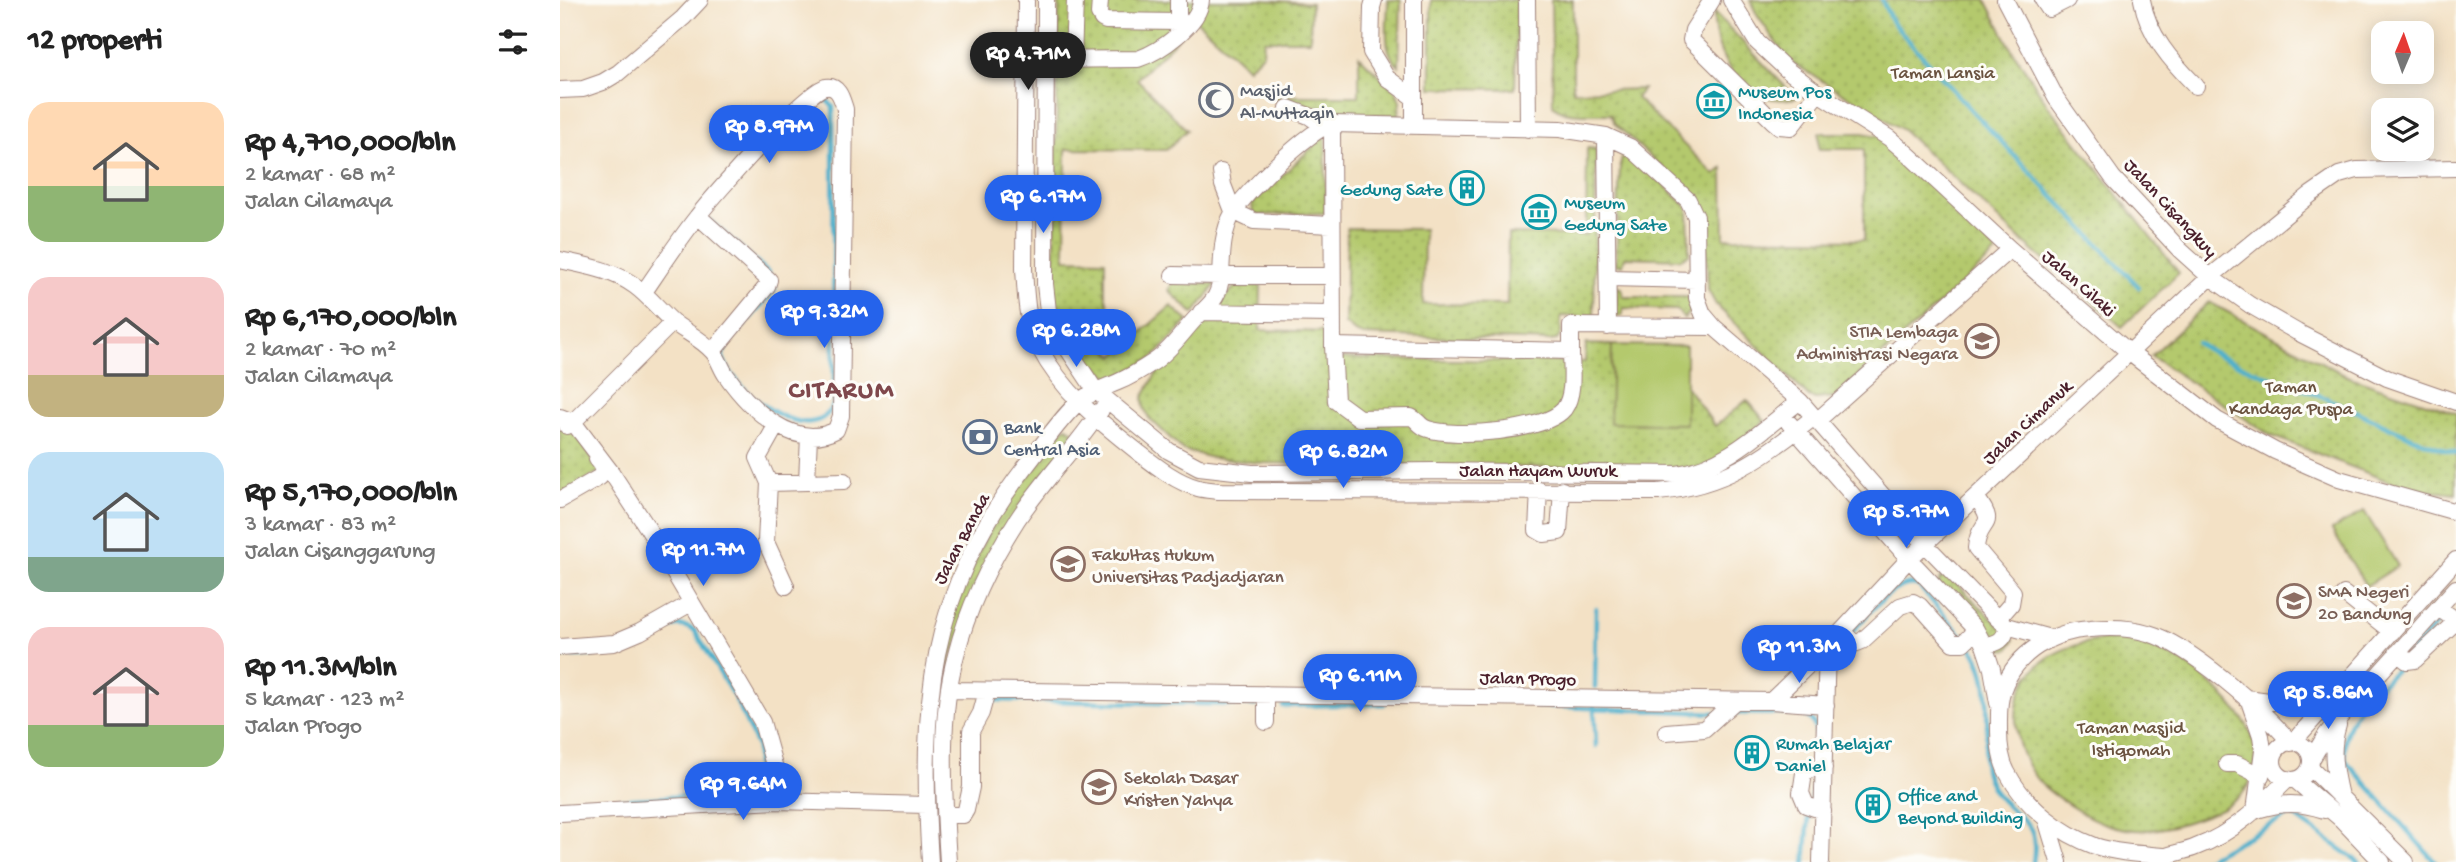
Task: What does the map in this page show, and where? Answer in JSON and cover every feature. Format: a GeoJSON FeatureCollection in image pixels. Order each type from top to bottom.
{"type":"FeatureCollection","features":[{"type":"Feature","properties":{"kind":"street"},"geometry":{"type":"LineString","coordinates":[[683,0],[683,18]]}},
{"type":"Feature","properties":{"kind":"street"},"geometry":{"type":"LineString","coordinates":[[560,90],[583,89],[618,73],[683,18],[700,0]]}},
{"type":"Feature","properties":{"kind":"street","name":"Jalan Hayam Wuruk"},"geometry":{"type":"LineString","coordinates":[[1026,0],[1024,269],[1026,306],[1031,327],[1045,357],[1078,402],[1169,474],[1198,488],[1219,491],[1658,492],[1697,487],[1721,479],[1746,466],[1816,418],[2010,248]]}},
{"type":"Feature","properties":{"kind":"street","name":"Jalan Hayam Wuruk"},"geometry":{"type":"LineString","coordinates":[[1046,0],[1045,270],[1048,311],[1056,331],[1101,395],[1169,451],[1188,462],[1209,469],[1252,473],[1434,471],[1677,474],[1709,467],[1723,459],[1800,401]]}},
{"type":"Feature","properties":{"kind":"street"},"geometry":{"type":"LineString","coordinates":[[1073,60],[1074,0]]}},
{"type":"Feature","properties":{"kind":"street"},"geometry":{"type":"LineString","coordinates":[[1100,0],[1099,14],[1106,21],[1181,25]]}},
{"type":"Feature","properties":{"kind":"street"},"geometry":{"type":"LineString","coordinates":[[1178,0],[1181,25]]}},
{"type":"Feature","properties":{"kind":"street"},"geometry":{"type":"LineString","coordinates":[[1025,60],[1138,59],[1154,54],[1181,25],[1197,15],[1201,0]]}},
{"type":"Feature","properties":{"kind":"street"},"geometry":{"type":"LineString","coordinates":[[1374,0],[1371,52],[1387,78],[1414,98]]}},
{"type":"Feature","properties":{"kind":"street"},"geometry":{"type":"LineString","coordinates":[[1414,0],[1414,125]]}},
{"type":"Feature","properties":{"kind":"street"},"geometry":{"type":"LineString","coordinates":[[1527,0],[1528,129]]}},
{"type":"Feature","properties":{"kind":"street"},"geometry":{"type":"LineString","coordinates":[[1713,0],[1693,30],[1691,40],[1773,121],[1779,126],[1791,127],[1818,93]]}},
{"type":"Feature","properties":{"kind":"street","name":"Jalan Cilaki"},"geometry":{"type":"LineString","coordinates":[[1731,0],[1757,42],[1787,70],[1889,138],[2130,353],[2217,420],[2275,451],[2339,480],[2456,512]]}},
{"type":"Feature","properties":{"kind":"street","name":"Jalan Cisangkuy"},"geometry":{"type":"LineString","coordinates":[[2005,0],[2056,98],[2113,178],[2180,250],[2210,277],[2250,305],[2308,338],[2387,378],[2456,402]]}},
{"type":"Feature","properties":{"kind":"street"},"geometry":{"type":"LineString","coordinates":[[2043,0],[2049,9],[2067,0]]}},
{"type":"Feature","properties":{"kind":"street"},"geometry":{"type":"LineString","coordinates":[[2142,0],[2147,20],[2172,62],[2196,86]]}},
{"type":"Feature","properties":{"kind":"street"},"geometry":{"type":"LineString","coordinates":[[560,260],[609,271],[644,292],[673,321],[713,351],[725,375],[748,401],[776,426],[809,436],[825,436],[836,430],[841,416],[845,109],[841,95],[833,88],[826,87],[815,91],[794,111],[698,216],[644,292]]}},
{"type":"Feature","properties":{"kind":"street"},"geometry":{"type":"LineString","coordinates":[[1288,108],[1327,125],[1560,129],[1606,136],[1630,147],[1688,200],[1696,217],[1696,280],[1699,306],[1714,327],[1800,401],[1926,544],[2003,622],[2050,638]]}},
{"type":"Feature","properties":{"kind":"street"},"geometry":{"type":"LineString","coordinates":[[1233,211],[1272,170],[1327,125]]}},
{"type":"Feature","properties":{"kind":"street"},"geometry":{"type":"LineString","coordinates":[[1327,125],[1336,401],[1359,418],[1411,416],[1426,429],[1451,432],[1522,428],[1543,422],[1564,408],[1570,393],[1572,326],[1714,327]]}},
{"type":"Feature","properties":{"kind":"street"},"geometry":{"type":"LineString","coordinates":[[1606,136],[1608,327]]}},
{"type":"Feature","properties":{"kind":"street","name":"Jalan Cimanuk"},"geometry":{"type":"LineString","coordinates":[[1828,647],[1909,559],[2210,277],[2310,195],[2339,175],[2357,170],[2456,168]]}},
{"type":"Feature","properties":{"kind":"street"},"geometry":{"type":"LineString","coordinates":[[1221,172],[1233,211],[1254,221],[1331,225]]}},
{"type":"Feature","properties":{"kind":"street","name":"Jalan Banda"},"geometry":{"type":"LineString","coordinates":[[929,862],[926,805],[930,687],[938,642],[953,593],[977,542],[1004,496],[1078,402],[1101,395],[1155,361],[1201,312],[1214,302],[1220,289],[1226,227],[1233,211]]}},
{"type":"Feature","properties":{"kind":"street"},"geometry":{"type":"LineString","coordinates":[[698,216],[768,278],[769,282],[713,351]]}},
{"type":"Feature","properties":{"kind":"street"},"geometry":{"type":"LineString","coordinates":[[1024,269],[1045,270]]}},
{"type":"Feature","properties":{"kind":"street"},"geometry":{"type":"LineString","coordinates":[[1173,275],[1332,276]]}},
{"type":"Feature","properties":{"kind":"street"},"geometry":{"type":"LineString","coordinates":[[1608,278],[1696,280]]}},
{"type":"Feature","properties":{"kind":"street"},"geometry":{"type":"LineString","coordinates":[[1201,312],[1332,314]]}},
{"type":"Feature","properties":{"kind":"street"},"geometry":{"type":"LineString","coordinates":[[566,421],[673,321]]}},
{"type":"Feature","properties":{"kind":"street"},"geometry":{"type":"LineString","coordinates":[[1045,357],[1065,345]]}},
{"type":"Feature","properties":{"kind":"street"},"geometry":{"type":"LineString","coordinates":[[1333,346],[1571,351]]}},
{"type":"Feature","properties":{"kind":"street"},"geometry":{"type":"LineString","coordinates":[[948,862],[945,815],[946,729],[949,691],[961,636],[998,552],[1036,493],[1095,418],[1101,395]]}},
{"type":"Feature","properties":{"kind":"street"},"geometry":{"type":"LineString","coordinates":[[1782,414],[1980,638],[1992,669],[1999,709],[1999,740],[2006,770],[2016,787],[2046,819],[2074,837],[2098,846],[2158,859],[2195,848],[2218,837],[2255,811],[2291,779],[2304,775],[2326,734],[2456,587]]}},
{"type":"Feature","properties":{"kind":"street"},"geometry":{"type":"LineString","coordinates":[[566,421],[611,472],[762,722],[774,765],[778,801]]}},
{"type":"Feature","properties":{"kind":"street"},"geometry":{"type":"LineString","coordinates":[[560,501],[600,477],[603,472],[603,466],[566,421]]}},
{"type":"Feature","properties":{"kind":"street"},"geometry":{"type":"LineString","coordinates":[[776,426],[758,458],[769,483],[766,542],[786,586]]}},
{"type":"Feature","properties":{"kind":"street"},"geometry":{"type":"LineString","coordinates":[[807,481],[809,436]]}},
{"type":"Feature","properties":{"kind":"street"},"geometry":{"type":"LineString","coordinates":[[1434,471],[1434,490]]}},
{"type":"Feature","properties":{"kind":"street"},"geometry":{"type":"LineString","coordinates":[[560,501],[611,472]]}},
{"type":"Feature","properties":{"kind":"street"},"geometry":{"type":"LineString","coordinates":[[1251,491],[1252,473]]}},
{"type":"Feature","properties":{"kind":"street"},"geometry":{"type":"LineString","coordinates":[[1599,473],[1599,491]]}},
{"type":"Feature","properties":{"kind":"street"},"geometry":{"type":"LineString","coordinates":[[769,483],[844,481]]}},
{"type":"Feature","properties":{"kind":"street"},"geometry":{"type":"LineString","coordinates":[[1539,490],[1537,530],[1544,534],[1559,532],[1562,490]]}},
{"type":"Feature","properties":{"kind":"street"},"geometry":{"type":"LineString","coordinates":[[1842,631],[1852,641],[1862,641],[1900,606],[1913,602],[1920,606],[1953,642],[1963,643],[1980,638],[2000,642],[2006,635],[2003,622],[2013,592],[1976,548],[1980,532],[1989,518],[1976,497]]}},
{"type":"Feature","properties":{"kind":"street"},"geometry":{"type":"LineString","coordinates":[[2376,860],[2332,813],[2291,779],[2277,773],[2273,762],[2277,750],[2292,742],[2456,559]]}},
{"type":"Feature","properties":{"kind":"street"},"geometry":{"type":"LineString","coordinates":[[2344,594],[2392,632]]}},
{"type":"Feature","properties":{"kind":"street"},"geometry":{"type":"LineString","coordinates":[[560,647],[614,642],[640,632],[691,603]]}},
{"type":"Feature","properties":{"kind":"street"},"geometry":{"type":"LineString","coordinates":[[1999,709],[2003,689],[2010,676],[2022,660],[2050,638],[2080,629],[2117,626],[2150,633],[2180,648],[2270,719],[2292,742],[2307,750],[2311,764],[2406,862]]}},
{"type":"Feature","properties":{"kind":"street"},"geometry":{"type":"LineString","coordinates":[[1770,701],[1828,647]]}},
{"type":"Feature","properties":{"kind":"street"},"geometry":{"type":"LineString","coordinates":[[1821,862],[1828,647]]}},
{"type":"Feature","properties":{"kind":"street","name":"Jalan Progo"},"geometry":{"type":"LineString","coordinates":[[949,691],[1770,701],[1826,705]]}},
{"type":"Feature","properties":{"kind":"street"},"geometry":{"type":"LineString","coordinates":[[945,815],[963,815],[966,810],[971,787],[971,731],[982,713],[986,691]]}},
{"type":"Feature","properties":{"kind":"street"},"geometry":{"type":"LineString","coordinates":[[1266,694],[1266,722]]}},
{"type":"Feature","properties":{"kind":"street"},"geometry":{"type":"LineString","coordinates":[[2246,700],[2293,704],[2336,695]]}},
{"type":"Feature","properties":{"kind":"street"},"geometry":{"type":"LineString","coordinates":[[2246,700],[2261,736],[2261,776],[2255,811]]}},
{"type":"Feature","properties":{"kind":"street"},"geometry":{"type":"LineString","coordinates":[[1666,732],[1704,729],[1735,701]]}},
{"type":"Feature","properties":{"kind":"street"},"geometry":{"type":"LineString","coordinates":[[2341,716],[2333,740],[2332,757],[2341,797]]}},
{"type":"Feature","properties":{"kind":"street"},"geometry":{"type":"LineString","coordinates":[[2227,764],[2237,764],[2261,776]]}},
{"type":"Feature","properties":{"kind":"street"},"geometry":{"type":"LineString","coordinates":[[1823,811],[1806,805],[1801,793],[1807,769],[1824,768]]}},
{"type":"Feature","properties":{"kind":"street"},"geometry":{"type":"LineString","coordinates":[[560,813],[778,801],[926,805]]}},
{"type":"Feature","properties":{"kind":"street"},"geometry":{"type":"LineString","coordinates":[[2255,811],[2274,804],[2293,803],[2332,813]]}},
{"type":"Feature","properties":{"kind":"street"},"geometry":{"type":"LineString","coordinates":[[2046,819],[2059,862]]}},
{"type":"Feature","properties":{"kind":"green space"},"geometry":{"type":"Polygon","coordinates":[[[1059,0],[1263,0],[1311,3],[1310,40],[1264,40],[1263,53],[1248,68],[1196,20],[1137,79],[1187,130],[1166,150],[1066,149],[1065,259],[1105,260],[1105,293],[1109,309],[1088,329],[1114,356],[1171,306],[1188,321],[1153,358],[1112,380],[1083,353],[1064,329],[1055,301],[1059,0]]]}},
{"type":"Feature","properties":{"kind":"green space"},"geometry":{"type":"Polygon","coordinates":[[[1388,0],[1401,0],[1399,66],[1393,60],[1388,45],[1388,0]]]}},
{"type":"Feature","properties":{"kind":"green space"},"geometry":{"type":"Polygon","coordinates":[[[1431,0],[1517,0],[1515,89],[1431,88],[1431,0]]]}},
{"type":"Feature","properties":{"kind":"green space"},"geometry":{"type":"Polygon","coordinates":[[[1551,0],[1573,0],[1573,91],[1643,89],[1636,98],[1715,175],[1723,168],[1724,238],[1864,240],[1864,149],[1819,149],[1819,133],[1862,133],[1879,136],[1949,200],[1997,252],[1835,397],[1809,397],[1716,305],[1708,290],[1705,211],[1699,202],[1615,124],[1610,114],[1565,112],[1553,105],[1551,0]]]}},
{"type":"Feature","properties":{"kind":"green space","name":"Taman Lansia"},"geometry":{"type":"Polygon","coordinates":[[[1750,0],[1986,0],[2011,48],[2049,107],[2179,273],[2122,327],[2023,242],[1903,130],[1788,60],[1757,15],[1750,0]]]}},
{"type":"Feature","properties":{"kind":"green space"},"geometry":{"type":"Polygon","coordinates":[[[1714,12],[1796,98],[1761,96],[1747,88],[1735,76],[1719,46],[1714,12]]]}},
{"type":"Feature","properties":{"kind":"green space"},"geometry":{"type":"Polygon","coordinates":[[[1359,56],[1396,91],[1400,101],[1399,115],[1332,114],[1322,106],[1283,106],[1273,96],[1359,96],[1359,56]]]}},
{"type":"Feature","properties":{"kind":"green space"},"geometry":{"type":"Polygon","coordinates":[[[1326,137],[1325,213],[1253,213],[1252,204],[1326,137]]]}},
{"type":"Feature","properties":{"kind":"green space"},"geometry":{"type":"Polygon","coordinates":[[[1587,148],[1596,149],[1594,317],[1561,316],[1561,334],[1557,340],[1549,341],[1363,335],[1345,324],[1347,228],[1424,229],[1423,304],[1507,305],[1508,234],[1586,235],[1587,148]]]}},
{"type":"Feature","properties":{"kind":"green space"},"geometry":{"type":"Polygon","coordinates":[[[1631,153],[1688,208],[1689,254],[1681,259],[1625,257],[1623,265],[1616,265],[1620,166],[1622,158],[1631,153]]]}},
{"type":"Feature","properties":{"kind":"green space"},"geometry":{"type":"Polygon","coordinates":[[[1173,282],[1216,284],[1194,314],[1170,292],[1173,282]]]}},
{"type":"Feature","properties":{"kind":"green space"},"geometry":{"type":"Polygon","coordinates":[[[1236,286],[1261,286],[1260,330],[1327,332],[1327,358],[1585,362],[1586,344],[1612,345],[1611,423],[1685,424],[1686,386],[1715,426],[1747,400],[1765,421],[1703,470],[1262,463],[1212,458],[1183,450],[1149,418],[1143,398],[1163,361],[1236,286]]]}},
{"type":"Feature","properties":{"kind":"green space"},"geometry":{"type":"Polygon","coordinates":[[[1617,287],[1622,288],[1623,297],[1688,297],[1694,306],[1684,319],[1677,310],[1623,308],[1623,314],[1619,317],[1616,314],[1617,287]]]}},
{"type":"Feature","properties":{"kind":"green space","name":"Taman Kandaga Puspa"},"geometry":{"type":"Polygon","coordinates":[[[2209,302],[2347,376],[2456,413],[2456,494],[2403,487],[2270,435],[2151,356],[2209,302]]]}},
{"type":"Feature","properties":{"kind":"green space"},"geometry":{"type":"Polygon","coordinates":[[[1612,345],[1686,346],[1686,424],[1610,423],[1612,345]]]}},
{"type":"Feature","properties":{"kind":"green space"},"geometry":{"type":"Polygon","coordinates":[[[560,418],[571,426],[600,471],[560,496],[560,418]]]}},
{"type":"Feature","properties":{"kind":"green space"},"geometry":{"type":"Polygon","coordinates":[[[1067,427],[1075,433],[1073,437],[1039,480],[951,656],[943,862],[932,862],[933,695],[952,610],[992,524],[1062,430],[1067,427]]]}},
{"type":"Feature","properties":{"kind":"green space"},"geometry":{"type":"Polygon","coordinates":[[[2364,511],[2398,566],[2366,586],[2332,530],[2364,511]]]}},
{"type":"Feature","properties":{"kind":"green space"},"geometry":{"type":"Polygon","coordinates":[[[1948,575],[2014,640],[2009,649],[2000,650],[1938,585],[1940,579],[1948,575]]]}},
{"type":"Feature","properties":{"kind":"green space","name":"Taman Masjid Istiqomah"},"geometry":{"type":"Polygon","coordinates":[[[2115,639],[2147,646],[2177,659],[2204,678],[2243,719],[2254,740],[2255,767],[2248,785],[2228,805],[2210,814],[2172,826],[2148,830],[2128,829],[2100,822],[2082,813],[2049,790],[2031,771],[2021,750],[2016,727],[2018,699],[2025,682],[2047,658],[2062,650],[2115,639]]]}},
{"type":"Feature","properties":{"kind":"waterway"},"geometry":{"type":"LineString","coordinates":[[1882,0],[1892,22],[1973,112],[2139,287]]}},
{"type":"Feature","properties":{"kind":"waterway"},"geometry":{"type":"LineString","coordinates":[[823,96],[833,107],[834,403],[823,417],[809,422],[791,420],[773,411],[755,399],[728,369],[722,355],[729,342],[775,287],[768,272],[702,212],[800,113],[823,96]]}},
{"type":"Feature","properties":{"kind":"waterway"},"geometry":{"type":"LineString","coordinates":[[2197,343],[2242,366],[2456,453]]}},
{"type":"Feature","properties":{"kind":"waterway"},"geometry":{"type":"LineString","coordinates":[[1850,634],[1881,601],[1900,587],[1910,585],[1919,586],[1963,637]]}},
{"type":"Feature","properties":{"kind":"waterway"},"geometry":{"type":"LineString","coordinates":[[1595,687],[1596,608]]}},
{"type":"Feature","properties":{"kind":"waterway"},"geometry":{"type":"LineString","coordinates":[[2407,656],[2442,618]]}},
{"type":"Feature","properties":{"kind":"waterway"},"geometry":{"type":"LineString","coordinates":[[560,803],[743,793],[752,789],[757,776],[757,746],[736,700],[695,631],[677,626],[647,636]]}},
{"type":"Feature","properties":{"kind":"waterway"},"geometry":{"type":"LineString","coordinates":[[1969,644],[1976,654],[1986,686],[1984,763],[1987,776],[1997,795],[2028,825],[2034,846],[2033,862]]}},
{"type":"Feature","properties":{"kind":"waterway"},"geometry":{"type":"LineString","coordinates":[[560,656],[592,655],[610,650]]}},
{"type":"Feature","properties":{"kind":"waterway"},"geometry":{"type":"LineString","coordinates":[[2400,666],[2369,697],[2352,720],[2344,746],[2346,761],[2435,862]]}},
{"type":"Feature","properties":{"kind":"waterway"},"geometry":{"type":"LineString","coordinates":[[991,700],[1256,705]]}},
{"type":"Feature","properties":{"kind":"waterway"},"geometry":{"type":"LineString","coordinates":[[1283,706],[1384,704]]}},
{"type":"Feature","properties":{"kind":"waterway"},"geometry":{"type":"LineString","coordinates":[[1594,705],[1596,746]]}},
{"type":"Feature","properties":{"kind":"waterway"},"geometry":{"type":"LineString","coordinates":[[1536,706],[1716,713]]}},
{"type":"Feature","properties":{"kind":"waterway"},"geometry":{"type":"LineString","coordinates":[[1729,713],[1801,714],[1813,722],[1817,737]]}},
{"type":"Feature","properties":{"kind":"waterway"},"geometry":{"type":"LineString","coordinates":[[1811,801],[1815,772]]}},
{"type":"Feature","properties":{"kind":"waterway"},"geometry":{"type":"LineString","coordinates":[[2200,862],[2291,814],[2359,862]]}},
{"type":"Feature","properties":{"kind":"waterway"},"geometry":{"type":"LineString","coordinates":[[1805,862],[1809,815]]}},
{"type":"Feature","properties":{"kind":"place","name":"Masjid Al-Muttaqin"},"geometry":{"type":"Point","coordinates":[1216,100]}},
{"type":"Feature","properties":{"kind":"place","name":"Museum Pos Indonesia"},"geometry":{"type":"Point","coordinates":[1714,101]}},
{"type":"Feature","properties":{"kind":"place","name":"Gedung Sate"},"geometry":{"type":"Point","coordinates":[1467,188]}},
{"type":"Feature","properties":{"kind":"place","name":"Museum Gedung Sate"},"geometry":{"type":"Point","coordinates":[1539,212]}},
{"type":"Feature","properties":{"kind":"place","name":"STIA Lembaga Administrasi Negara"},"geometry":{"type":"Point","coordinates":[1982,341]}},
{"type":"Feature","properties":{"kind":"place","name":"Bank Central Asia"},"geometry":{"type":"Point","coordinates":[980,437]}},
{"type":"Feature","properties":{"kind":"place","name":"Fakultas Hukum Universitas Padjadjaran"},"geometry":{"type":"Point","coordinates":[1068,564]}},
{"type":"Feature","properties":{"kind":"place","name":"SMA Negeri 20 Bandung"},"geometry":{"type":"Point","coordinates":[2294,601]}},
{"type":"Feature","properties":{"kind":"place","name":"Rumah Belajar Daniel"},"geometry":{"type":"Point","coordinates":[1752,753]}},
{"type":"Feature","properties":{"kind":"place","name":"Sekolah Dasar Kristen Yahya"},"geometry":{"type":"Point","coordinates":[1099,787]}},
{"type":"Feature","properties":{"kind":"place","name":"Office and Beyond Building"},"geometry":{"type":"Point","coordinates":[1873,805]}},
{"type":"Feature","properties":{"kind":"district","name":"CITARUM"},"geometry":{"type":"Point","coordinates":[842,388]}}]}
